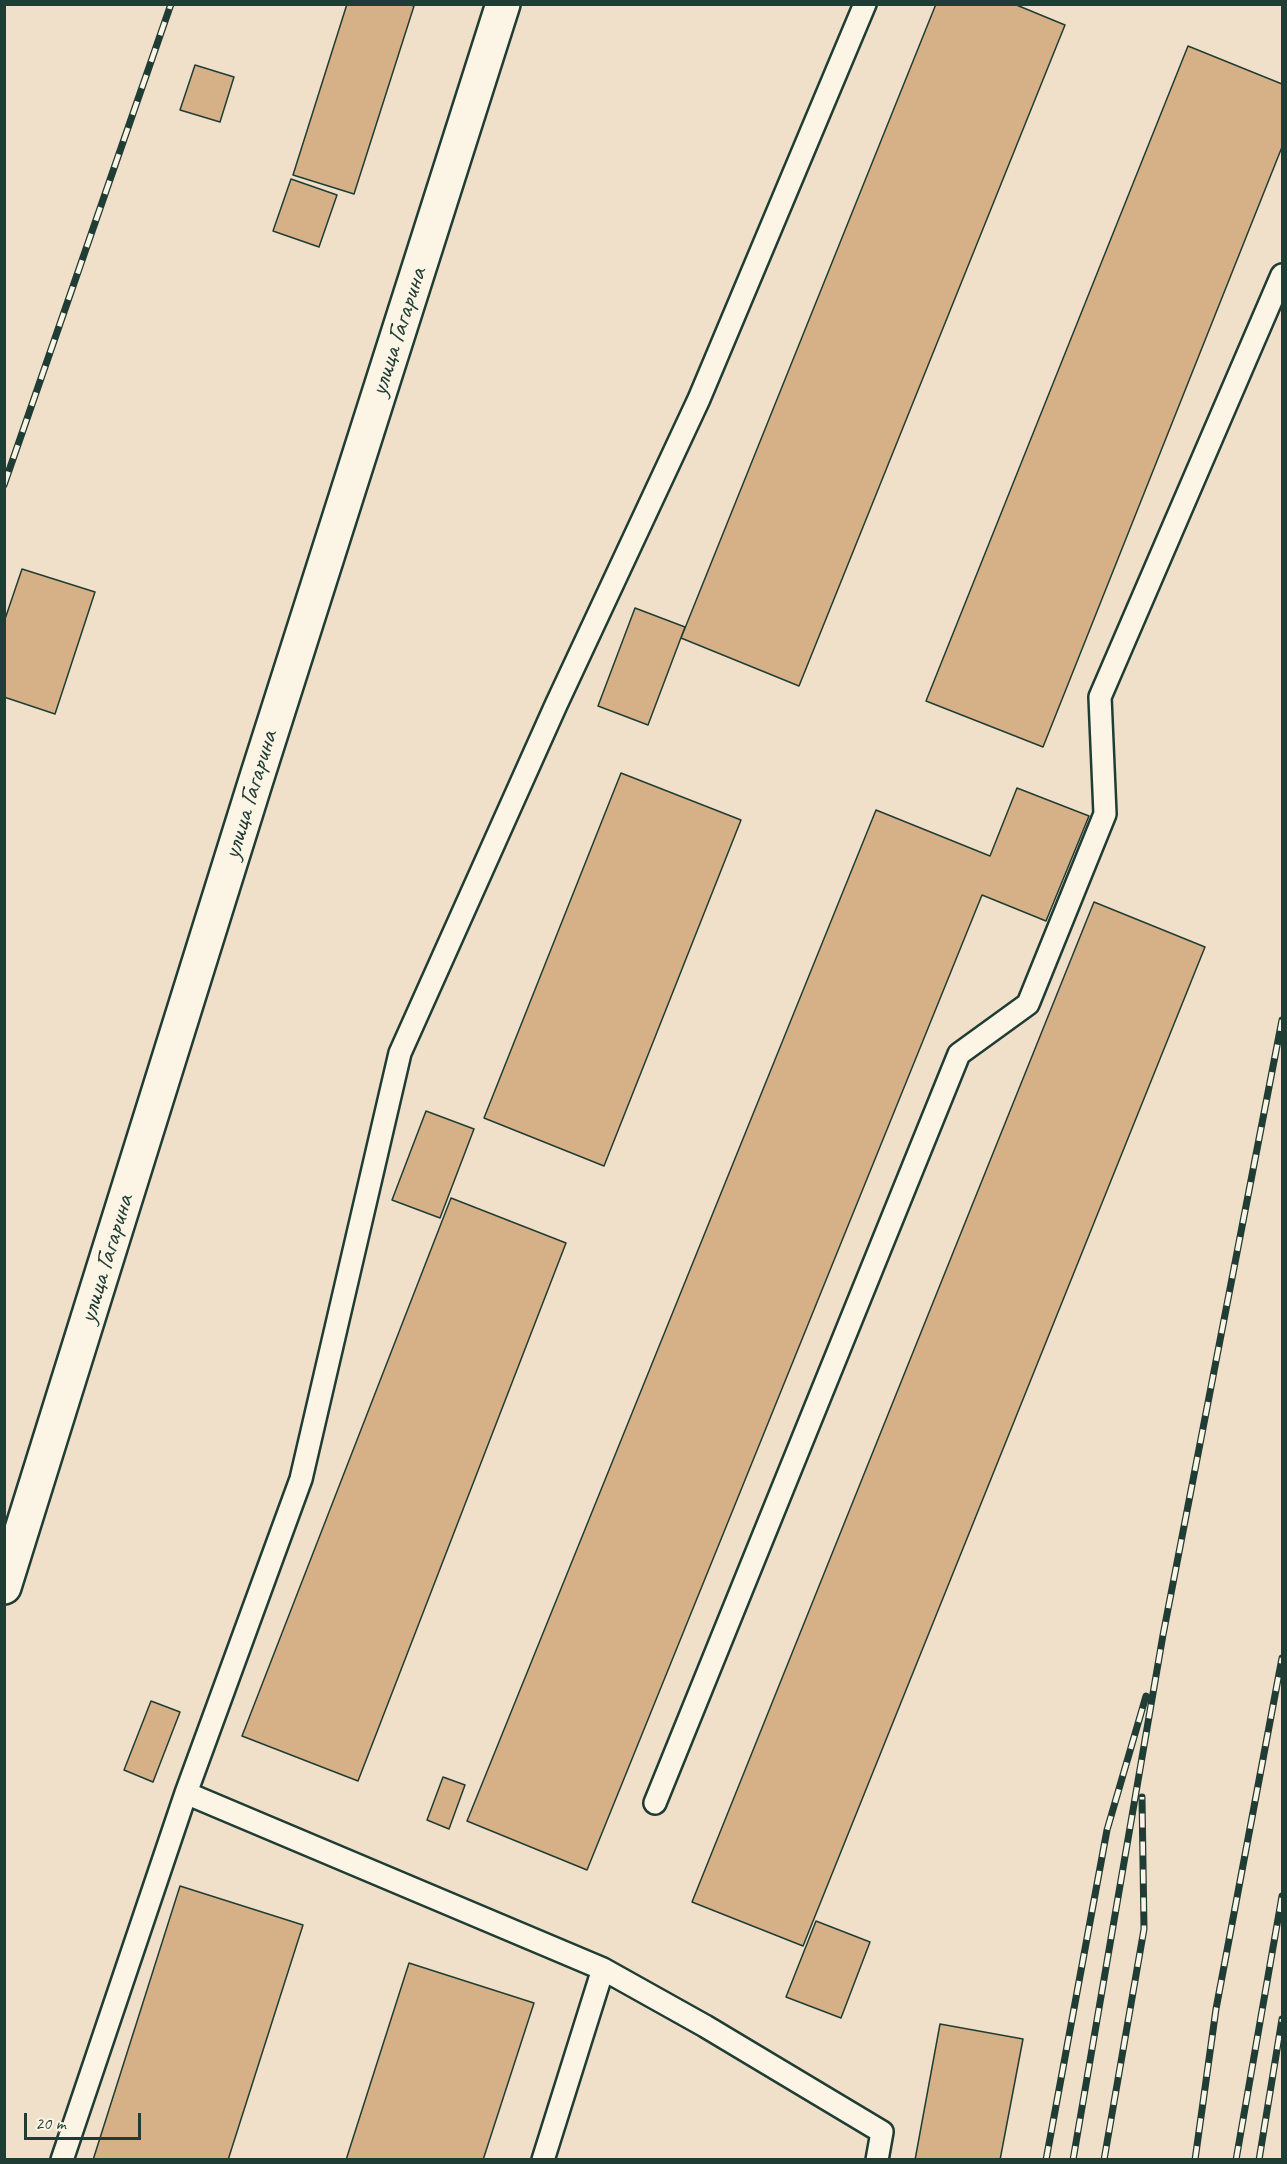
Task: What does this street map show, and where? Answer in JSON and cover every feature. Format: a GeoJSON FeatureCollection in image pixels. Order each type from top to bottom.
{"type":"FeatureCollection","features":[{"type":"Feature","properties":{"kind":"street","name":"улица Гагарина"},"geometry":{"type":"LineString","coordinates":[[4,1587],[260,769],[504,4]]}},
{"type":"Feature","properties":{"kind":"lane"},"geometry":{"type":"LineString","coordinates":[[62,2160],[186,1793],[301,1479],[400,1053],[556,705],[699,399],[865,4]]}},
{"type":"Feature","properties":{"kind":"lane"},"geometry":{"type":"LineString","coordinates":[[655,1803],[959,1054],[1028,1004],[1105,814],[1100,697],[1282,275]]}},
{"type":"Feature","properties":{"kind":"lane"},"geometry":{"type":"LineString","coordinates":[[186,1793],[603,1969],[705,2026],[882,2132],[877,2160]]}},
{"type":"Feature","properties":{"kind":"lane"},"geometry":{"type":"LineString","coordinates":[[543,2160],[603,1969]]}},
{"type":"Feature","properties":{"kind":"building"},"geometry":{"type":"Polygon","coordinates":[[[347,4],[414,6],[354,194],[293,175],[347,4]]]}},
{"type":"Feature","properties":{"kind":"building"},"geometry":{"type":"Polygon","coordinates":[[[936,4],[1014,4],[1065,25],[799,686],[681,638],[936,4]]]}},
{"type":"Feature","properties":{"kind":"building"},"geometry":{"type":"Polygon","coordinates":[[[1188,46],[1282,84],[1282,147],[1043,747],[926,701],[1188,46]]]}},
{"type":"Feature","properties":{"kind":"building"},"geometry":{"type":"Polygon","coordinates":[[[195,65],[234,77],[220,122],[180,110],[195,65]]]}},
{"type":"Feature","properties":{"kind":"building"},"geometry":{"type":"Polygon","coordinates":[[[291,179],[337,195],[319,247],[273,231],[291,179]]]}},
{"type":"Feature","properties":{"kind":"building"},"geometry":{"type":"Polygon","coordinates":[[[22,569],[95,592],[55,714],[4,697],[4,622],[22,569]]]}},
{"type":"Feature","properties":{"kind":"building"},"geometry":{"type":"Polygon","coordinates":[[[635,608],[685,627],[648,725],[598,706],[635,608]]]}},
{"type":"Feature","properties":{"kind":"building"},"geometry":{"type":"Polygon","coordinates":[[[621,773],[741,820],[604,1166],[484,1118],[621,773]]]}},
{"type":"Feature","properties":{"kind":"building"},"geometry":{"type":"Polygon","coordinates":[[[1017,788],[1089,816],[1046,921],[982,895],[587,1870],[467,1821],[876,810],[990,856],[1017,788]]]}},
{"type":"Feature","properties":{"kind":"building"},"geometry":{"type":"Polygon","coordinates":[[[1094,902],[1205,947],[803,1946],[692,1902],[1094,902]]]}},
{"type":"Feature","properties":{"kind":"building"},"geometry":{"type":"Polygon","coordinates":[[[426,1111],[474,1129],[440,1218],[392,1200],[426,1111]]]}},
{"type":"Feature","properties":{"kind":"building"},"geometry":{"type":"Polygon","coordinates":[[[451,1198],[566,1243],[358,1781],[242,1736],[451,1198]]]}},
{"type":"Feature","properties":{"kind":"building"},"geometry":{"type":"Polygon","coordinates":[[[151,1701],[180,1712],[153,1782],[124,1770],[151,1701]]]}},
{"type":"Feature","properties":{"kind":"building"},"geometry":{"type":"Polygon","coordinates":[[[443,1777],[465,1785],[449,1829],[427,1820],[443,1777]]]}},
{"type":"Feature","properties":{"kind":"building"},"geometry":{"type":"Polygon","coordinates":[[[180,1886],[303,1925],[228,2160],[93,2160],[180,1886]]]}},
{"type":"Feature","properties":{"kind":"building"},"geometry":{"type":"Polygon","coordinates":[[[816,1921],[870,1942],[841,2018],[786,1997],[816,1921]]]}},
{"type":"Feature","properties":{"kind":"building"},"geometry":{"type":"Polygon","coordinates":[[[409,1963],[534,2003],[483,2160],[346,2160],[409,1963]]]}},
{"type":"Feature","properties":{"kind":"building"},"geometry":{"type":"Polygon","coordinates":[[[940,2024],[1023,2039],[1000,2160],[915,2160],[940,2024]]]}},
{"type":"Feature","properties":{"kind":"railway"},"geometry":{"type":"LineString","coordinates":[[4,485],[171,4]]}},
{"type":"Feature","properties":{"kind":"railway"},"geometry":{"type":"LineString","coordinates":[[1073,2160],[1163,1635],[1282,1020]]}},
{"type":"Feature","properties":{"kind":"railway"},"geometry":{"type":"LineString","coordinates":[[1195,2160],[1216,2009],[1282,1658]]}},
{"type":"Feature","properties":{"kind":"railway"},"geometry":{"type":"LineString","coordinates":[[1046,2160],[1107,1830],[1146,1696]]}},
{"type":"Feature","properties":{"kind":"railway"},"geometry":{"type":"LineString","coordinates":[[1104,2160],[1144,1929],[1142,1797]]}},
{"type":"Feature","properties":{"kind":"railway"},"geometry":{"type":"LineString","coordinates":[[1236,2160],[1282,1896]]}},
{"type":"Feature","properties":{"kind":"railway"},"geometry":{"type":"LineString","coordinates":[[1259,2160],[1282,2019]]}}]}
